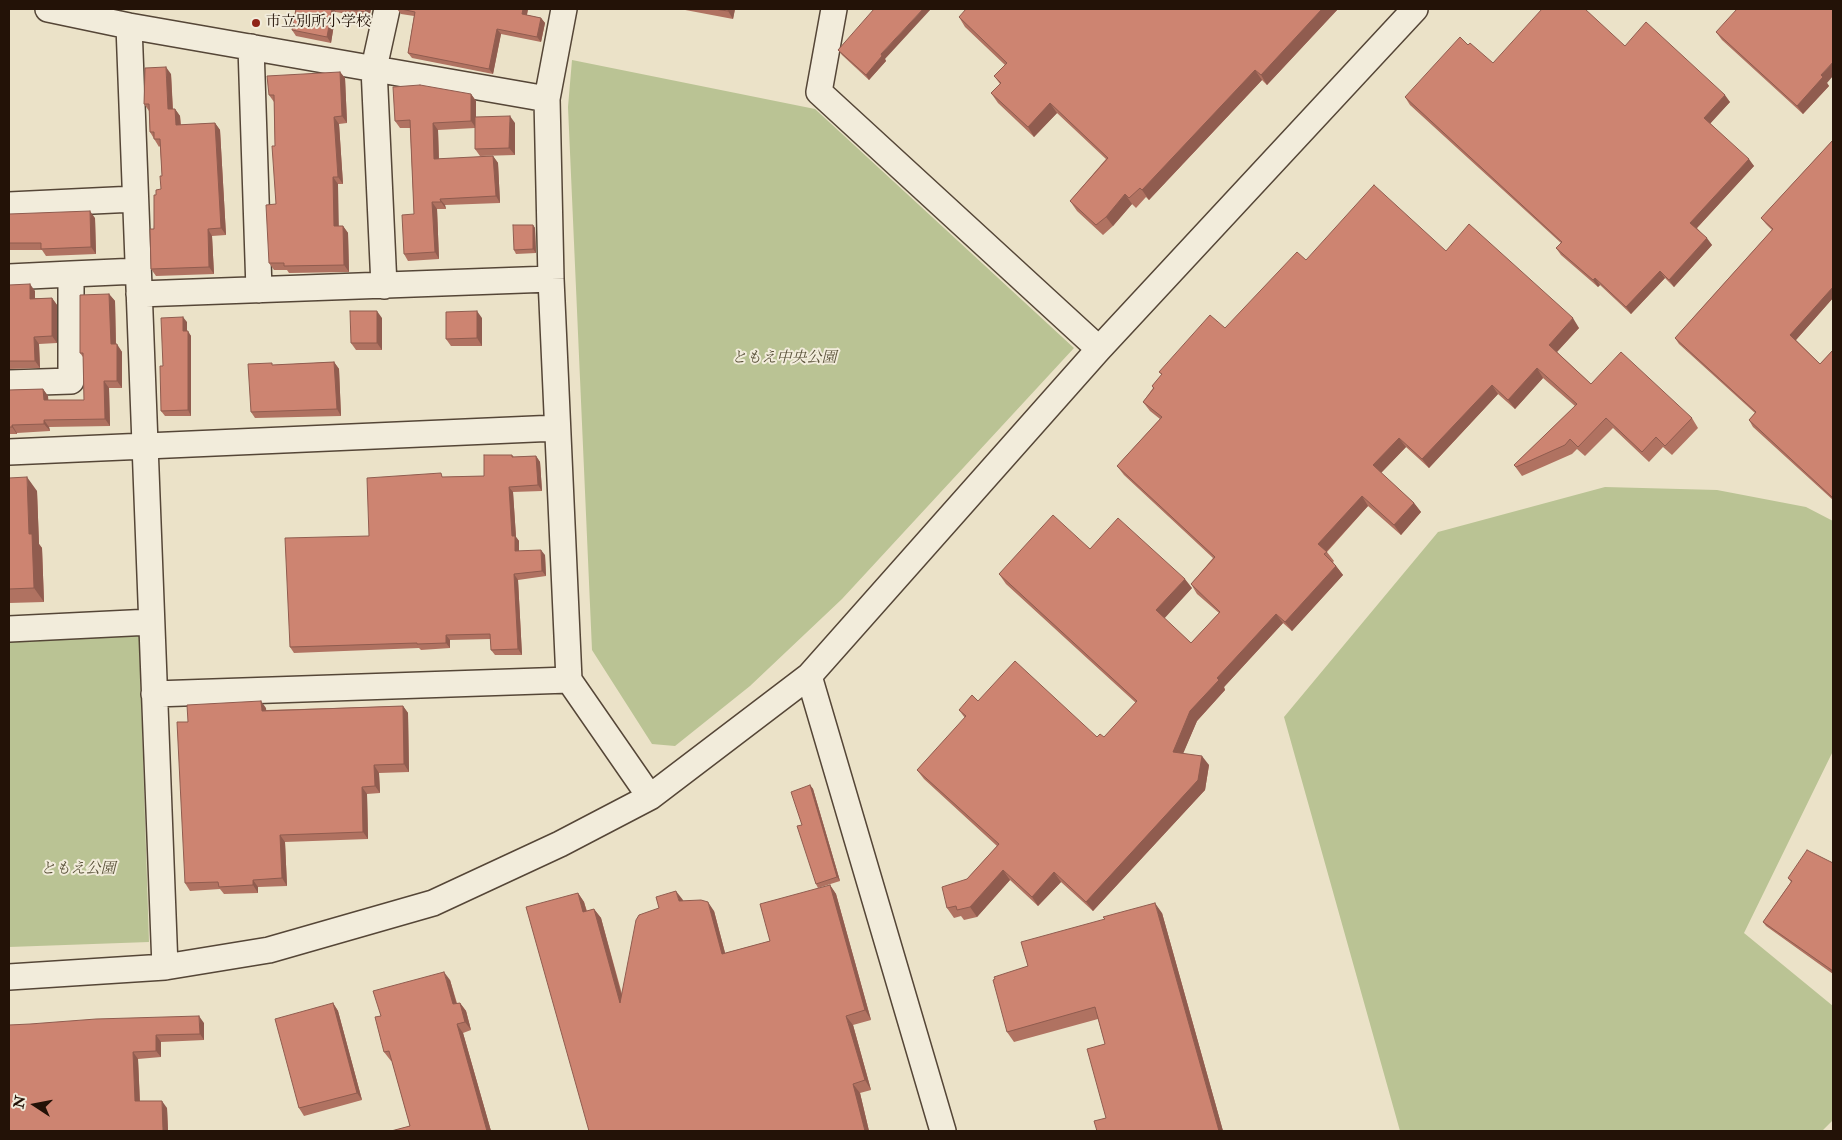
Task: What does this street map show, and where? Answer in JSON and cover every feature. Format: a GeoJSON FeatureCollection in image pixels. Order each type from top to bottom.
{"type":"FeatureCollection","features":[{"type":"Feature","properties":{"kind":"street"},"geometry":{"type":"LineString","coordinates":[[48,9],[129,26],[547,99]]}},
{"type":"Feature","properties":{"kind":"street"},"geometry":{"type":"LineString","coordinates":[[384,286],[374,68],[386,9]]}},
{"type":"Feature","properties":{"kind":"street"},"geometry":{"type":"LineString","coordinates":[[564,9],[547,99],[551,280],[569,680],[650,797]]}},
{"type":"Feature","properties":{"kind":"street"},"geometry":{"type":"LineString","coordinates":[[834,9],[819,92],[1099,349]]}},
{"type":"Feature","properties":{"kind":"street"},"geometry":{"type":"LineString","coordinates":[[9,977],[165,967],[269,950],[433,903],[560,844],[650,797],[809,676],[1099,349],[1415,9]]}},
{"type":"Feature","properties":{"kind":"street"},"geometry":{"type":"LineString","coordinates":[[129,26],[165,967]]}},
{"type":"Feature","properties":{"kind":"street"},"geometry":{"type":"LineString","coordinates":[[251,47],[259,290]]}},
{"type":"Feature","properties":{"kind":"street"},"geometry":{"type":"LineString","coordinates":[[9,205],[135,199]]}},
{"type":"Feature","properties":{"kind":"street"},"geometry":{"type":"LineString","coordinates":[[9,277],[71,274],[138,282],[259,290],[551,280]]}},
{"type":"Feature","properties":{"kind":"street"},"geometry":{"type":"LineString","coordinates":[[9,383],[71,381],[71,274]]}},
{"type":"Feature","properties":{"kind":"street"},"geometry":{"type":"LineString","coordinates":[[9,452],[557,428]]}},
{"type":"Feature","properties":{"kind":"street"},"geometry":{"type":"LineString","coordinates":[[9,629],[151,622]]}},
{"type":"Feature","properties":{"kind":"street"},"geometry":{"type":"LineString","coordinates":[[809,676],[943,1131]]}},
{"type":"Feature","properties":{"kind":"street"},"geometry":{"type":"LineString","coordinates":[[154,694],[569,680]]}},
{"type":"Feature","properties":{"kind":"green space","name":"ともえ中央公園"},"geometry":{"type":"Polygon","coordinates":[[[572,60],[815,109],[1074,348],[842,599],[750,686],[675,746],[652,744],[592,650],[568,107],[572,60]]]}},
{"type":"Feature","properties":{"kind":"green space"},"geometry":{"type":"Polygon","coordinates":[[[1605,487],[1717,490],[1806,507],[1833,521],[1833,751],[1744,933],[1833,1006],[1833,1120],[1822,1131],[1400,1131],[1284,717],[1438,532],[1605,487]]]}},
{"type":"Feature","properties":{"kind":"green space","name":"ともえ公園"},"geometry":{"type":"Polygon","coordinates":[[[139,633],[149,942],[9,947],[9,641],[139,633]]]}},
{"type":"Feature","properties":{"kind":"building"},"geometry":{"type":"Polygon","coordinates":[[[296,9],[332,9],[327,37],[292,30],[296,9]]]}},
{"type":"Feature","properties":{"kind":"building"},"geometry":{"type":"Polygon","coordinates":[[[347,9],[366,9],[365,12],[347,9]]]}},
{"type":"Feature","properties":{"kind":"building"},"geometry":{"type":"Polygon","coordinates":[[[401,9],[523,9],[522,14],[541,18],[537,37],[497,29],[489,69],[408,53],[415,12],[401,9]]]}},
{"type":"Feature","properties":{"kind":"building"},"geometry":{"type":"Polygon","coordinates":[[[874,9],[923,9],[881,54],[882,56],[866,75],[838,50],[874,9]]]}},
{"type":"Feature","properties":{"kind":"building"},"geometry":{"type":"Polygon","coordinates":[[[966,9],[1322,9],[1261,75],[1255,70],[1142,190],[1140,188],[1129,198],[1125,194],[1106,217],[1096,225],[1070,201],[1108,158],[1050,103],[1028,127],[991,93],[1001,83],[994,76],[1007,63],[959,17],[966,9]]]}},
{"type":"Feature","properties":{"kind":"building"},"geometry":{"type":"Polygon","coordinates":[[[1542,9],[1585,9],[1625,46],[1646,22],[1725,95],[1704,118],[1749,159],[1690,223],[1707,238],[1669,280],[1660,271],[1626,307],[1595,278],[1593,280],[1556,248],[1562,242],[1405,97],[1460,37],[1493,63],[1542,9]]]}},
{"type":"Feature","properties":{"kind":"building"},"geometry":{"type":"Polygon","coordinates":[[[1737,9],[1833,9],[1833,62],[1821,75],[1823,77],[1797,106],[1716,32],[1737,9]]]}},
{"type":"Feature","properties":{"kind":"building"},"geometry":{"type":"Polygon","coordinates":[[[166,67],[168,109],[175,109],[176,125],[215,123],[221,228],[208,229],[209,267],[151,269],[150,229],[154,229],[154,195],[156,195],[156,190],[161,189],[160,176],[162,176],[160,139],[154,139],[154,132],[150,132],[149,104],[144,104],[145,68],[166,67]]]}},
{"type":"Feature","properties":{"kind":"building"},"geometry":{"type":"Polygon","coordinates":[[[340,72],[342,116],[334,117],[338,177],[333,177],[334,226],[343,226],[344,265],[284,266],[284,263],[269,263],[266,205],[276,204],[272,146],[275,146],[274,95],[269,95],[267,76],[340,72]]]}},
{"type":"Feature","properties":{"kind":"building"},"geometry":{"type":"Polygon","coordinates":[[[420,85],[471,94],[471,121],[433,123],[434,159],[493,156],[496,196],[440,199],[441,202],[432,202],[435,252],[404,254],[402,215],[414,214],[410,120],[395,121],[393,87],[420,85]]]}},
{"type":"Feature","properties":{"kind":"building"},"geometry":{"type":"Polygon","coordinates":[[[510,116],[509,148],[475,149],[475,117],[510,116]]]}},
{"type":"Feature","properties":{"kind":"building"},"geometry":{"type":"Polygon","coordinates":[[[1833,140],[1833,287],[1790,335],[1820,364],[1833,350],[1833,498],[1749,420],[1756,412],[1675,338],[1773,229],[1761,218],[1833,140]]]}},
{"type":"Feature","properties":{"kind":"building"},"geometry":{"type":"Polygon","coordinates":[[[1374,185],[1446,251],[1469,224],[1573,318],[1549,345],[1591,384],[1621,352],[1692,418],[1665,446],[1656,437],[1642,452],[1606,418],[1578,447],[1570,439],[1565,445],[1516,467],[1514,465],[1577,404],[1537,368],[1508,400],[1492,385],[1422,459],[1399,438],[1373,465],[1414,503],[1394,525],[1362,496],[1318,544],[1327,552],[1324,554],[1336,566],[1285,622],[1276,614],[1217,678],[1219,680],[1190,711],[1173,752],[1202,756],[1198,780],[1086,902],[1054,872],[1032,897],[1003,870],[970,907],[957,910],[956,906],[947,908],[942,887],[967,879],[999,844],[917,770],[966,716],[959,710],[972,695],[978,701],[1015,661],[1097,737],[1100,734],[1104,737],[1137,701],[999,574],[1053,515],[1090,549],[1118,518],[1185,579],[1156,610],[1191,643],[1220,612],[1191,584],[1215,557],[1117,466],[1162,417],[1143,402],[1154,388],[1152,386],[1162,374],[1159,372],[1210,315],[1225,328],[1297,252],[1306,260],[1374,185]]]}},
{"type":"Feature","properties":{"kind":"building"},"geometry":{"type":"Polygon","coordinates":[[[90,211],[91,247],[41,249],[41,243],[9,243],[9,214],[90,211]]]}},
{"type":"Feature","properties":{"kind":"building"},"geometry":{"type":"Polygon","coordinates":[[[513,225],[533,225],[533,249],[514,250],[513,225]]]}},
{"type":"Feature","properties":{"kind":"building"},"geometry":{"type":"Polygon","coordinates":[[[30,284],[30,299],[52,298],[52,336],[34,337],[35,361],[9,361],[9,285],[30,284]]]}},
{"type":"Feature","properties":{"kind":"building"},"geometry":{"type":"Polygon","coordinates":[[[109,294],[111,344],[117,344],[117,381],[104,381],[105,419],[44,420],[44,424],[12,425],[12,427],[9,427],[9,390],[43,389],[44,400],[84,400],[83,353],[80,353],[80,295],[109,294]]]}},
{"type":"Feature","properties":{"kind":"building"},"geometry":{"type":"Polygon","coordinates":[[[350,311],[377,311],[377,343],[351,343],[350,311]]]}},
{"type":"Feature","properties":{"kind":"building"},"geometry":{"type":"Polygon","coordinates":[[[477,311],[477,338],[446,339],[446,312],[477,311]]]}},
{"type":"Feature","properties":{"kind":"building"},"geometry":{"type":"Polygon","coordinates":[[[183,317],[183,331],[188,331],[188,410],[161,411],[160,366],[163,366],[161,318],[183,317]]]}},
{"type":"Feature","properties":{"kind":"building"},"geometry":{"type":"Polygon","coordinates":[[[334,362],[337,409],[251,412],[248,364],[272,363],[272,365],[334,362]]]}},
{"type":"Feature","properties":{"kind":"building"},"geometry":{"type":"Polygon","coordinates":[[[484,455],[536,456],[538,485],[509,487],[512,536],[515,536],[515,551],[541,550],[542,571],[514,574],[518,649],[491,650],[490,634],[446,635],[446,643],[290,647],[285,538],[369,536],[367,478],[441,473],[442,477],[484,476],[484,455]]]}},
{"type":"Feature","properties":{"kind":"building"},"geometry":{"type":"Polygon","coordinates":[[[27,477],[29,534],[32,534],[34,588],[9,589],[9,478],[27,477]]]}},
{"type":"Feature","properties":{"kind":"building"},"geometry":{"type":"Polygon","coordinates":[[[261,701],[262,711],[403,706],[404,764],[374,765],[375,786],[362,787],[363,832],[280,835],[282,878],[253,880],[253,885],[219,887],[218,882],[185,883],[177,722],[188,722],[187,705],[261,701]]]}},
{"type":"Feature","properties":{"kind":"building"},"geometry":{"type":"Polygon","coordinates":[[[810,785],[837,877],[816,884],[797,826],[802,825],[791,792],[810,785]]]}},
{"type":"Feature","properties":{"kind":"building"},"geometry":{"type":"Polygon","coordinates":[[[1807,850],[1833,863],[1833,971],[1763,922],[1792,881],[1788,878],[1807,850]]]}},
{"type":"Feature","properties":{"kind":"building"},"geometry":{"type":"Polygon","coordinates":[[[830,885],[865,1010],[846,1016],[865,1080],[853,1084],[865,1131],[589,1131],[526,907],[578,893],[583,912],[594,909],[620,1003],[636,920],[639,915],[659,908],[656,897],[676,891],[679,901],[701,900],[708,902],[722,954],[770,941],[760,904],[830,885]]]}},
{"type":"Feature","properties":{"kind":"building"},"geometry":{"type":"Polygon","coordinates":[[[1155,903],[1219,1131],[1097,1131],[1094,1121],[1106,1118],[1087,1049],[1105,1044],[1095,1007],[1007,1032],[993,980],[995,979],[994,977],[1028,966],[1021,942],[1155,903]]]}},
{"type":"Feature","properties":{"kind":"building"},"geometry":{"type":"Polygon","coordinates":[[[444,972],[453,1004],[460,1003],[465,1022],[457,1024],[487,1131],[391,1131],[410,1126],[389,1051],[384,1052],[375,1017],[381,1016],[373,991],[444,972]]]}},
{"type":"Feature","properties":{"kind":"building"},"geometry":{"type":"Polygon","coordinates":[[[333,1003],[357,1093],[299,1108],[275,1019],[333,1003]]]}},
{"type":"Feature","properties":{"kind":"building"},"geometry":{"type":"Polygon","coordinates":[[[199,1016],[200,1034],[156,1035],[156,1051],[133,1052],[135,1101],[162,1101],[163,1131],[9,1131],[9,1025],[96,1019],[199,1016]]]}},
{"type":"Feature","properties":{"kind":"place","name":"市立別所小学校"},"geometry":{"type":"Point","coordinates":[256,23]}}]}
